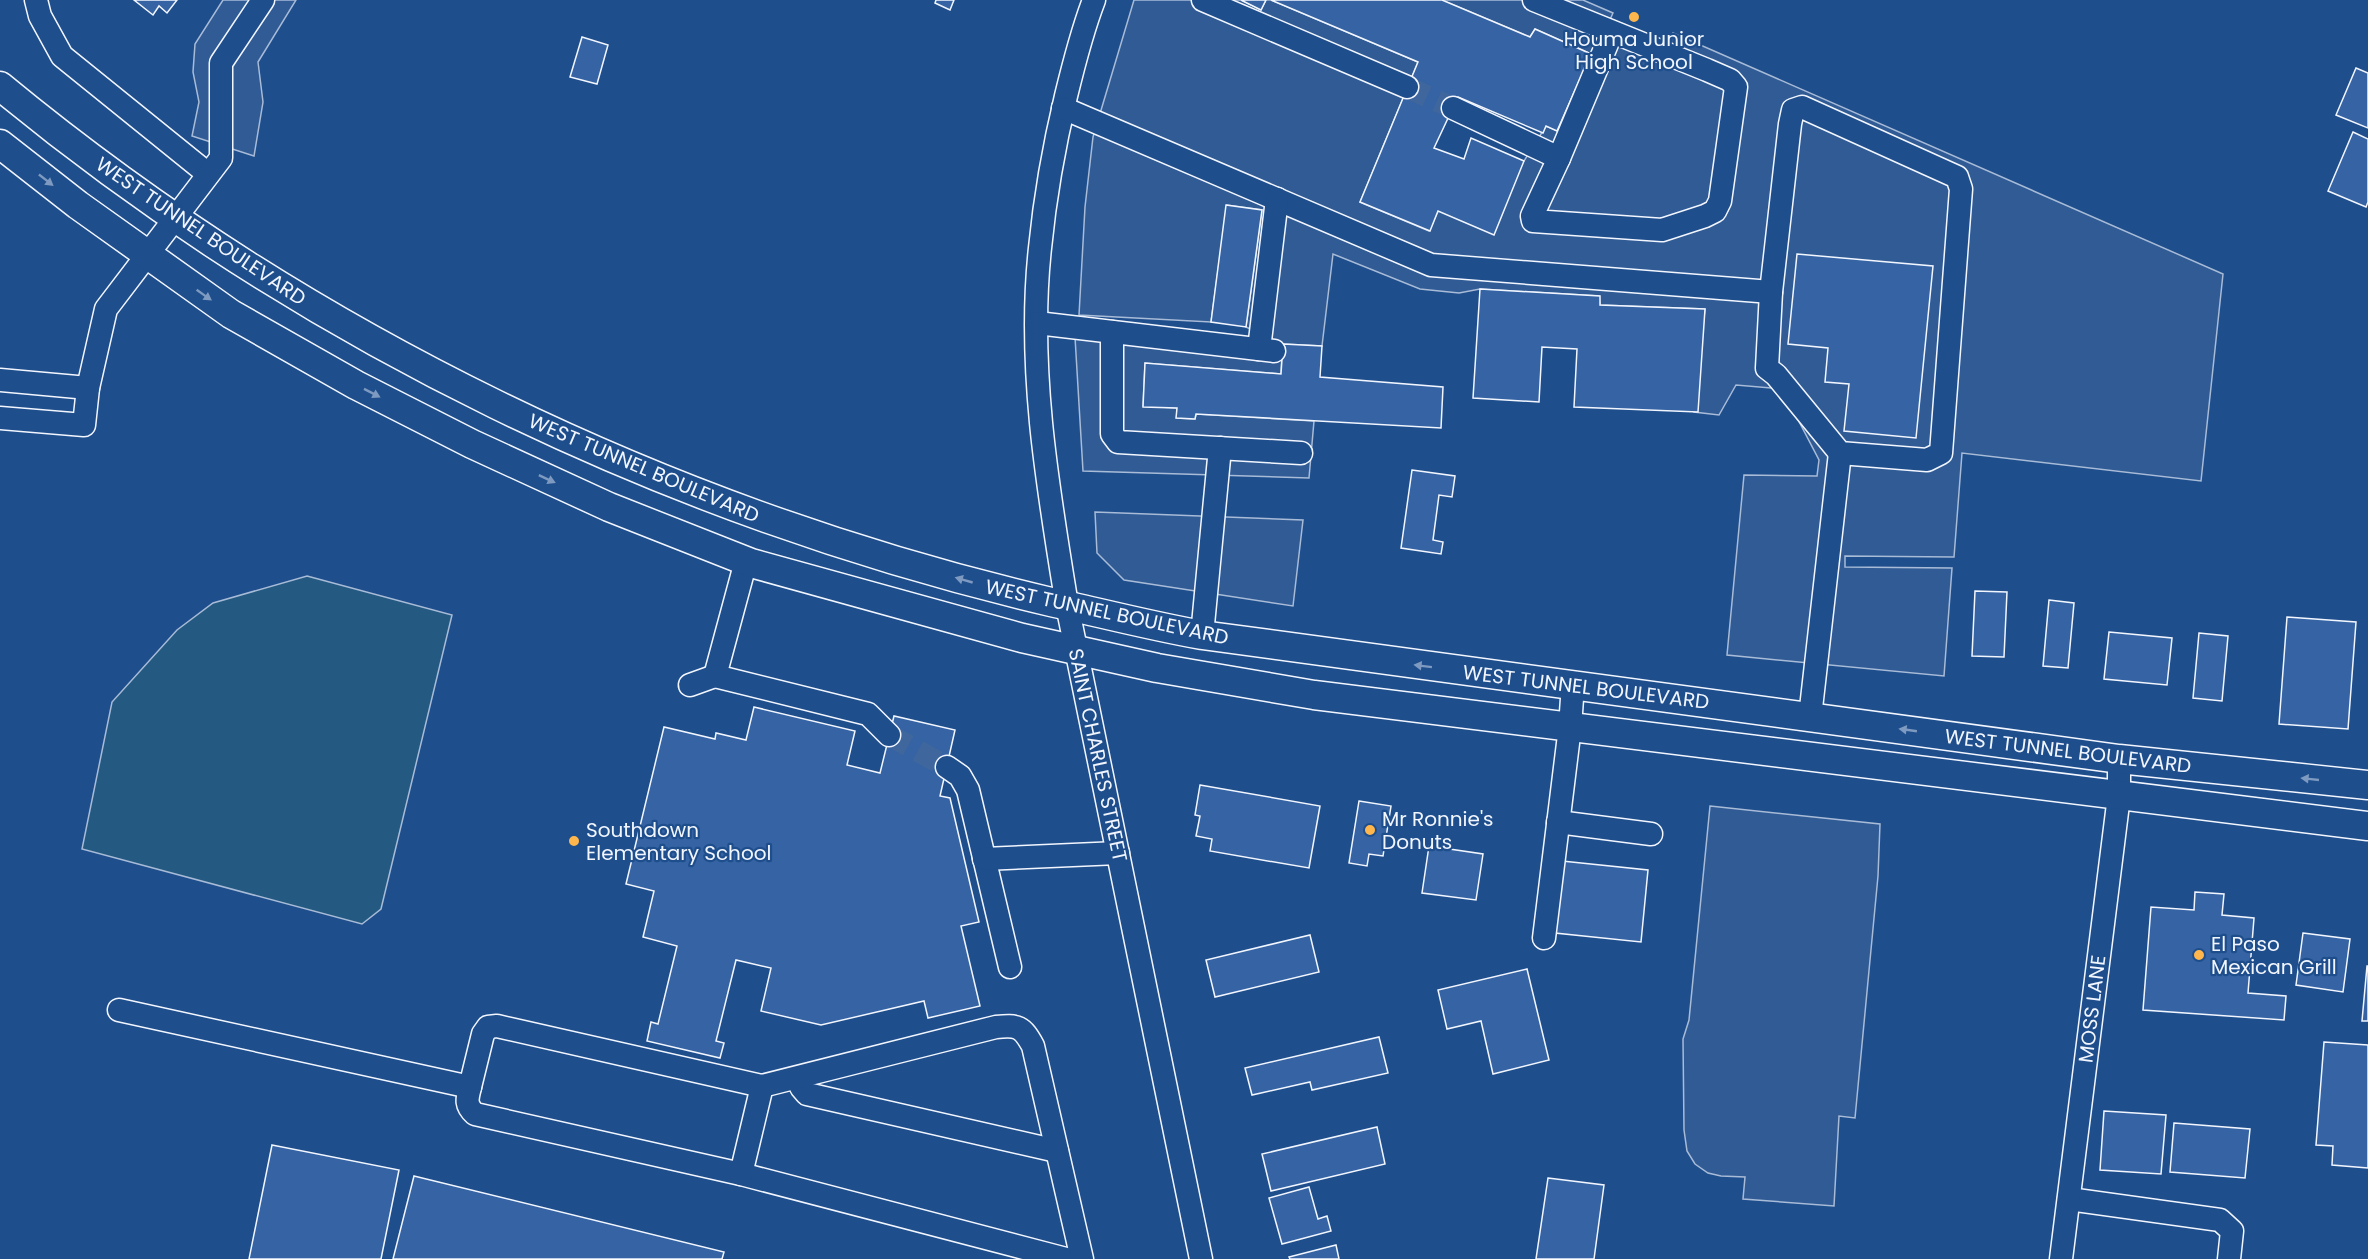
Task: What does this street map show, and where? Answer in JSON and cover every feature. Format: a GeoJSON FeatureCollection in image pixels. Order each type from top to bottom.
{"type":"FeatureCollection","features":[{"type":"Feature","properties":{"kind":"main road","name":"WEST TUNNEL BOULEVARD"},"geometry":{"type":"LineString","coordinates":[[0,86],[64,139],[220,249],[329,316],[458,386],[609,457],[760,517],[871,554],[992,588],[1202,635],[2119,759],[2368,785]]}},
{"type":"Feature","properties":{"kind":"main road","name":"WEST TUNNEL BOULEVARD"},"geometry":{"type":"LineString","coordinates":[[0,144],[78,205],[231,314],[356,385],[472,444],[609,507],[746,561],[1022,638],[1157,668],[1314,695],[2368,826]]}},
{"type":"Feature","properties":{"kind":"street"},"geometry":{"type":"LineString","coordinates":[[36,0],[40,16],[62,56],[208,174]]}},
{"type":"Feature","properties":{"kind":"street"},"geometry":{"type":"LineString","coordinates":[[0,418],[84,425],[87,388],[106,309],[220,158],[221,63],[263,0]]}},
{"type":"Feature","properties":{"kind":"street","name":"SAINT CHARLES STREET"},"geometry":{"type":"LineString","coordinates":[[1094,0],[1084,26],[1054,144],[1040,250],[1037,323],[1039,387],[1050,501],[1075,650],[1201,1259]]}},
{"type":"Feature","properties":{"kind":"street"},"geometry":{"type":"LineString","coordinates":[[1203,0],[1407,87]]}},
{"type":"Feature","properties":{"kind":"street"},"geometry":{"type":"LineString","coordinates":[[1534,0],[1730,80],[1736,87],[1720,201],[1714,211],[1705,216],[1662,230],[1533,221],[1532,216],[1612,32]]}},
{"type":"Feature","properties":{"kind":"street"},"geometry":{"type":"LineString","coordinates":[[1810,717],[1840,453],[1776,375],[1767,368],[1771,292],[1793,110],[1802,107],[1957,177],[1961,189],[1941,453],[1927,460],[1840,453]]}},
{"type":"Feature","properties":{"kind":"street"},"geometry":{"type":"LineString","coordinates":[[1063,108],[1431,266],[1771,292]]}},
{"type":"Feature","properties":{"kind":"street"},"geometry":{"type":"LineString","coordinates":[[1453,108],[1559,158]]}},
{"type":"Feature","properties":{"kind":"street"},"geometry":{"type":"LineString","coordinates":[[1037,323],[1267,350],[1277,199]]}},
{"type":"Feature","properties":{"kind":"street"},"geometry":{"type":"LineString","coordinates":[[1112,332],[1112,434],[1118,442],[1300,453]]}},
{"type":"Feature","properties":{"kind":"street"},"geometry":{"type":"LineString","coordinates":[[0,380],[87,388]]}},
{"type":"Feature","properties":{"kind":"street"},"geometry":{"type":"LineString","coordinates":[[1202,635],[1220,448]]}},
{"type":"Feature","properties":{"kind":"street"},"geometry":{"type":"LineString","coordinates":[[715,676],[746,561]]}},
{"type":"Feature","properties":{"kind":"street"},"geometry":{"type":"LineString","coordinates":[[690,685],[715,676],[868,714],[889,735]]}},
{"type":"Feature","properties":{"kind":"street"},"geometry":{"type":"LineString","coordinates":[[1544,938],[1570,727],[1573,684]]}},
{"type":"Feature","properties":{"kind":"street","name":"MOSS LANE"},"geometry":{"type":"LineString","coordinates":[[2061,1259],[2119,796],[2119,759]]}},
{"type":"Feature","properties":{"kind":"street"},"geometry":{"type":"LineString","coordinates":[[946,767],[965,781],[1010,967]]}},
{"type":"Feature","properties":{"kind":"street"},"geometry":{"type":"LineString","coordinates":[[1558,822],[1651,834]]}},
{"type":"Feature","properties":{"kind":"street"},"geometry":{"type":"LineString","coordinates":[[984,859],[1118,853]]}},
{"type":"Feature","properties":{"kind":"street"},"geometry":{"type":"LineString","coordinates":[[119,1010],[470,1087]]}},
{"type":"Feature","properties":{"kind":"street"},"geometry":{"type":"LineString","coordinates":[[1066,1259],[741,1174],[475,1114],[469,1109],[467,1102],[483,1034],[488,1027],[497,1026],[762,1086],[996,1027],[1013,1025],[1024,1030],[1033,1046],[1082,1259]]}},
{"type":"Feature","properties":{"kind":"street"},"geometry":{"type":"LineString","coordinates":[[801,1077],[801,1087],[807,1094],[1057,1150]]}},
{"type":"Feature","properties":{"kind":"street"},"geometry":{"type":"LineString","coordinates":[[741,1174],[762,1086]]}},
{"type":"Feature","properties":{"kind":"street"},"geometry":{"type":"LineString","coordinates":[[2069,1199],[2220,1220],[2232,1231],[2229,1259]]}},
{"type":"Feature","properties":{"kind":"shaded area"},"geometry":{"type":"Polygon","coordinates":[[[223,0],[296,0],[258,62],[263,102],[254,156],[192,136],[199,102],[193,72],[195,44],[223,0]]]}},
{"type":"Feature","properties":{"kind":"shaded area"},"geometry":{"type":"Polygon","coordinates":[[[1134,0],[1241,0],[1261,10],[1266,0],[1271,0],[1418,62],[1360,202],[1429,231],[1438,211],[1524,161],[1546,126],[1558,131],[1591,54],[1535,29],[1530,37],[1442,0],[1583,0],[1613,13],[1608,24],[1666,50],[1673,33],[2223,274],[2201,481],[1962,453],[1954,557],[1845,556],[1845,567],[1952,568],[1944,676],[1727,655],[1744,475],[1817,476],[1819,460],[1782,389],[1736,385],[1719,415],[1694,412],[1705,309],[1600,305],[1599,296],[1480,289],[1459,293],[1420,289],[1333,254],[1322,346],[1283,344],[1246,327],[1262,210],[1227,205],[1211,322],[1079,315],[1085,207],[1093,137],[1134,0]]]}},
{"type":"Feature","properties":{"kind":"shaded area"},"geometry":{"type":"Polygon","coordinates":[[[1075,337],[1282,353],[1281,374],[1145,363],[1143,406],[1177,408],[1177,418],[1195,419],[1196,414],[1314,421],[1309,478],[1083,471],[1075,337]]]}},
{"type":"Feature","properties":{"kind":"shaded area"},"geometry":{"type":"Polygon","coordinates":[[[1095,512],[1303,520],[1293,606],[1124,580],[1097,553],[1095,512]]]}},
{"type":"Feature","properties":{"kind":"shaded area"},"geometry":{"type":"Polygon","coordinates":[[[307,576],[452,615],[381,909],[362,924],[82,849],[112,702],[177,630],[213,603],[307,576]]]}},
{"type":"Feature","properties":{"kind":"shaded area"},"geometry":{"type":"Polygon","coordinates":[[[1710,806],[1880,824],[1878,876],[1855,1118],[1839,1116],[1834,1206],[1743,1199],[1745,1177],[1708,1173],[1695,1164],[1687,1151],[1684,1130],[1683,1039],[1689,1020],[1710,806]]]}},
{"type":"Feature","properties":{"kind":"building"},"geometry":{"type":"Polygon","coordinates":[[[134,0],[177,0],[167,13],[159,6],[153,15],[134,0]]]}},
{"type":"Feature","properties":{"kind":"building"},"geometry":{"type":"Polygon","coordinates":[[[936,0],[954,0],[950,10],[935,3],[936,0]]]}},
{"type":"Feature","properties":{"kind":"building"},"geometry":{"type":"Polygon","coordinates":[[[1241,0],[1266,0],[1261,10],[1241,0]]]}},
{"type":"Feature","properties":{"kind":"building"},"geometry":{"type":"Polygon","coordinates":[[[1271,0],[1442,0],[1530,37],[1535,29],[1591,54],[1557,131],[1546,126],[1543,133],[1458,97],[1434,148],[1464,159],[1471,138],[1524,161],[1494,235],[1438,211],[1430,231],[1360,202],[1418,62],[1271,0]]]}},
{"type":"Feature","properties":{"kind":"building"},"geometry":{"type":"Polygon","coordinates":[[[582,37],[608,45],[597,84],[570,77],[582,37]]]}},
{"type":"Feature","properties":{"kind":"building"},"geometry":{"type":"Polygon","coordinates":[[[2356,68],[2368,73],[2368,128],[2336,115],[2356,68]]]}},
{"type":"Feature","properties":{"kind":"building"},"geometry":{"type":"Polygon","coordinates":[[[2353,132],[2368,139],[2368,202],[2366,207],[2328,191],[2353,132]]]}},
{"type":"Feature","properties":{"kind":"building"},"geometry":{"type":"Polygon","coordinates":[[[1226,205],[1262,210],[1246,327],[1211,322],[1226,205]]]}},
{"type":"Feature","properties":{"kind":"building"},"geometry":{"type":"Polygon","coordinates":[[[1797,254],[1933,266],[1916,438],[1844,431],[1849,384],[1825,382],[1828,348],[1788,344],[1797,254]]]}},
{"type":"Feature","properties":{"kind":"building"},"geometry":{"type":"Polygon","coordinates":[[[1480,289],[1600,296],[1600,305],[1705,309],[1698,412],[1574,407],[1577,349],[1542,347],[1539,402],[1473,398],[1480,289]]]}},
{"type":"Feature","properties":{"kind":"building"},"geometry":{"type":"Polygon","coordinates":[[[1283,344],[1322,346],[1320,377],[1443,387],[1441,428],[1196,414],[1195,419],[1176,418],[1177,408],[1143,407],[1145,363],[1281,374],[1283,344]]]}},
{"type":"Feature","properties":{"kind":"building"},"geometry":{"type":"Polygon","coordinates":[[[1412,470],[1455,476],[1452,497],[1439,495],[1433,540],[1443,542],[1441,554],[1401,548],[1412,470]]]}},
{"type":"Feature","properties":{"kind":"building"},"geometry":{"type":"Polygon","coordinates":[[[1975,591],[2007,592],[2004,657],[1972,656],[1975,591]]]}},
{"type":"Feature","properties":{"kind":"building"},"geometry":{"type":"Polygon","coordinates":[[[2049,600],[2074,603],[2068,668],[2043,666],[2049,600]]]}},
{"type":"Feature","properties":{"kind":"building"},"geometry":{"type":"Polygon","coordinates":[[[2287,617],[2356,622],[2348,729],[2279,724],[2287,617]]]}},
{"type":"Feature","properties":{"kind":"building"},"geometry":{"type":"Polygon","coordinates":[[[2109,632],[2172,638],[2167,685],[2104,679],[2109,632]]]}},
{"type":"Feature","properties":{"kind":"building"},"geometry":{"type":"Polygon","coordinates":[[[2199,633],[2228,636],[2222,701],[2193,698],[2199,633]]]}},
{"type":"Feature","properties":{"kind":"building","name":"Southdown Elementary School"},"geometry":{"type":"Polygon","coordinates":[[[754,707],[855,731],[847,765],[880,773],[894,716],[955,730],[940,796],[950,798],[979,922],[961,926],[980,1006],[928,1018],[924,1001],[821,1025],[761,1011],[771,968],[736,960],[716,1041],[724,1043],[720,1058],[647,1041],[651,1022],[658,1024],[677,946],[643,937],[654,891],[626,884],[664,727],[715,739],[716,733],[746,740],[754,707]]]}},
{"type":"Feature","properties":{"kind":"building"},"geometry":{"type":"Polygon","coordinates":[[[1200,785],[1320,806],[1309,868],[1210,851],[1212,839],[1196,836],[1200,816],[1195,815],[1200,785]]]}},
{"type":"Feature","properties":{"kind":"building","name":"Mr Ronnie's Donuts"},"geometry":{"type":"Polygon","coordinates":[[[1359,801],[1391,806],[1383,856],[1369,854],[1367,866],[1349,863],[1359,801]]]}},
{"type":"Feature","properties":{"kind":"building"},"geometry":{"type":"Polygon","coordinates":[[[1429,846],[1483,854],[1476,900],[1422,893],[1429,846]]]}},
{"type":"Feature","properties":{"kind":"building"},"geometry":{"type":"Polygon","coordinates":[[[1562,861],[1648,870],[1641,942],[1555,933],[1562,861]]]}},
{"type":"Feature","properties":{"kind":"building","name":"El Paso Mexican Grill"},"geometry":{"type":"Polygon","coordinates":[[[2195,892],[2224,894],[2222,915],[2254,918],[2248,993],[2286,996],[2284,1020],[2143,1010],[2151,907],[2194,910],[2195,892]]]}},
{"type":"Feature","properties":{"kind":"building"},"geometry":{"type":"Polygon","coordinates":[[[2303,933],[2350,939],[2343,992],[2296,985],[2303,933]]]}},
{"type":"Feature","properties":{"kind":"building"},"geometry":{"type":"Polygon","coordinates":[[[1310,935],[1319,972],[1215,997],[1206,960],[1310,935]]]}},
{"type":"Feature","properties":{"kind":"building"},"geometry":{"type":"Polygon","coordinates":[[[2367,966],[2368,1021],[2362,1021],[2367,966]]]}},
{"type":"Feature","properties":{"kind":"building"},"geometry":{"type":"Polygon","coordinates":[[[1527,969],[1549,1060],[1493,1074],[1481,1021],[1447,1029],[1438,990],[1527,969]]]}},
{"type":"Feature","properties":{"kind":"building"},"geometry":{"type":"Polygon","coordinates":[[[1379,1037],[1388,1073],[1312,1090],[1310,1082],[1252,1095],[1245,1068],[1379,1037]]]}},
{"type":"Feature","properties":{"kind":"building"},"geometry":{"type":"Polygon","coordinates":[[[2324,1042],[2368,1045],[2368,1168],[2332,1165],[2333,1146],[2316,1145],[2324,1042]]]}},
{"type":"Feature","properties":{"kind":"building"},"geometry":{"type":"Polygon","coordinates":[[[2104,1111],[2166,1115],[2161,1174],[2100,1170],[2104,1111]]]}},
{"type":"Feature","properties":{"kind":"building"},"geometry":{"type":"Polygon","coordinates":[[[2174,1123],[2250,1129],[2245,1178],[2170,1172],[2174,1123]]]}},
{"type":"Feature","properties":{"kind":"building"},"geometry":{"type":"Polygon","coordinates":[[[1377,1127],[1385,1164],[1271,1191],[1262,1154],[1377,1127]]]}},
{"type":"Feature","properties":{"kind":"building"},"geometry":{"type":"Polygon","coordinates":[[[272,1145],[399,1170],[381,1259],[249,1259],[272,1145]]]}},
{"type":"Feature","properties":{"kind":"building"},"geometry":{"type":"Polygon","coordinates":[[[414,1176],[724,1252],[722,1259],[393,1259],[414,1176]]]}},
{"type":"Feature","properties":{"kind":"building"},"geometry":{"type":"Polygon","coordinates":[[[1548,1178],[1604,1185],[1594,1259],[1536,1259],[1548,1178]]]}},
{"type":"Feature","properties":{"kind":"building"},"geometry":{"type":"Polygon","coordinates":[[[1309,1187],[1318,1219],[1327,1216],[1331,1231],[1282,1244],[1269,1198],[1309,1187]]]}},
{"type":"Feature","properties":{"kind":"building"},"geometry":{"type":"Polygon","coordinates":[[[1336,1245],[1339,1259],[1290,1259],[1289,1257],[1336,1245]]]}},
{"type":"Feature","properties":{"kind":"tunnel"},"geometry":{"type":"LineString","coordinates":[[1407,87],[1453,108]]}},
{"type":"Feature","properties":{"kind":"tunnel"},"geometry":{"type":"LineString","coordinates":[[889,735],[947,767]]}},
{"type":"Feature","properties":{"kind":"place","name":"Houma Junior High School"},"geometry":{"type":"Point","coordinates":[1634,17]}},
{"type":"Feature","properties":{"kind":"place","name":"Mr Ronnie's Donuts"},"geometry":{"type":"Point","coordinates":[1370,830]}},
{"type":"Feature","properties":{"kind":"place","name":"Southdown Elementary School"},"geometry":{"type":"Point","coordinates":[574,841]}},
{"type":"Feature","properties":{"kind":"place","name":"El Paso Mexican Grill"},"geometry":{"type":"Point","coordinates":[2199,955]}}]}
